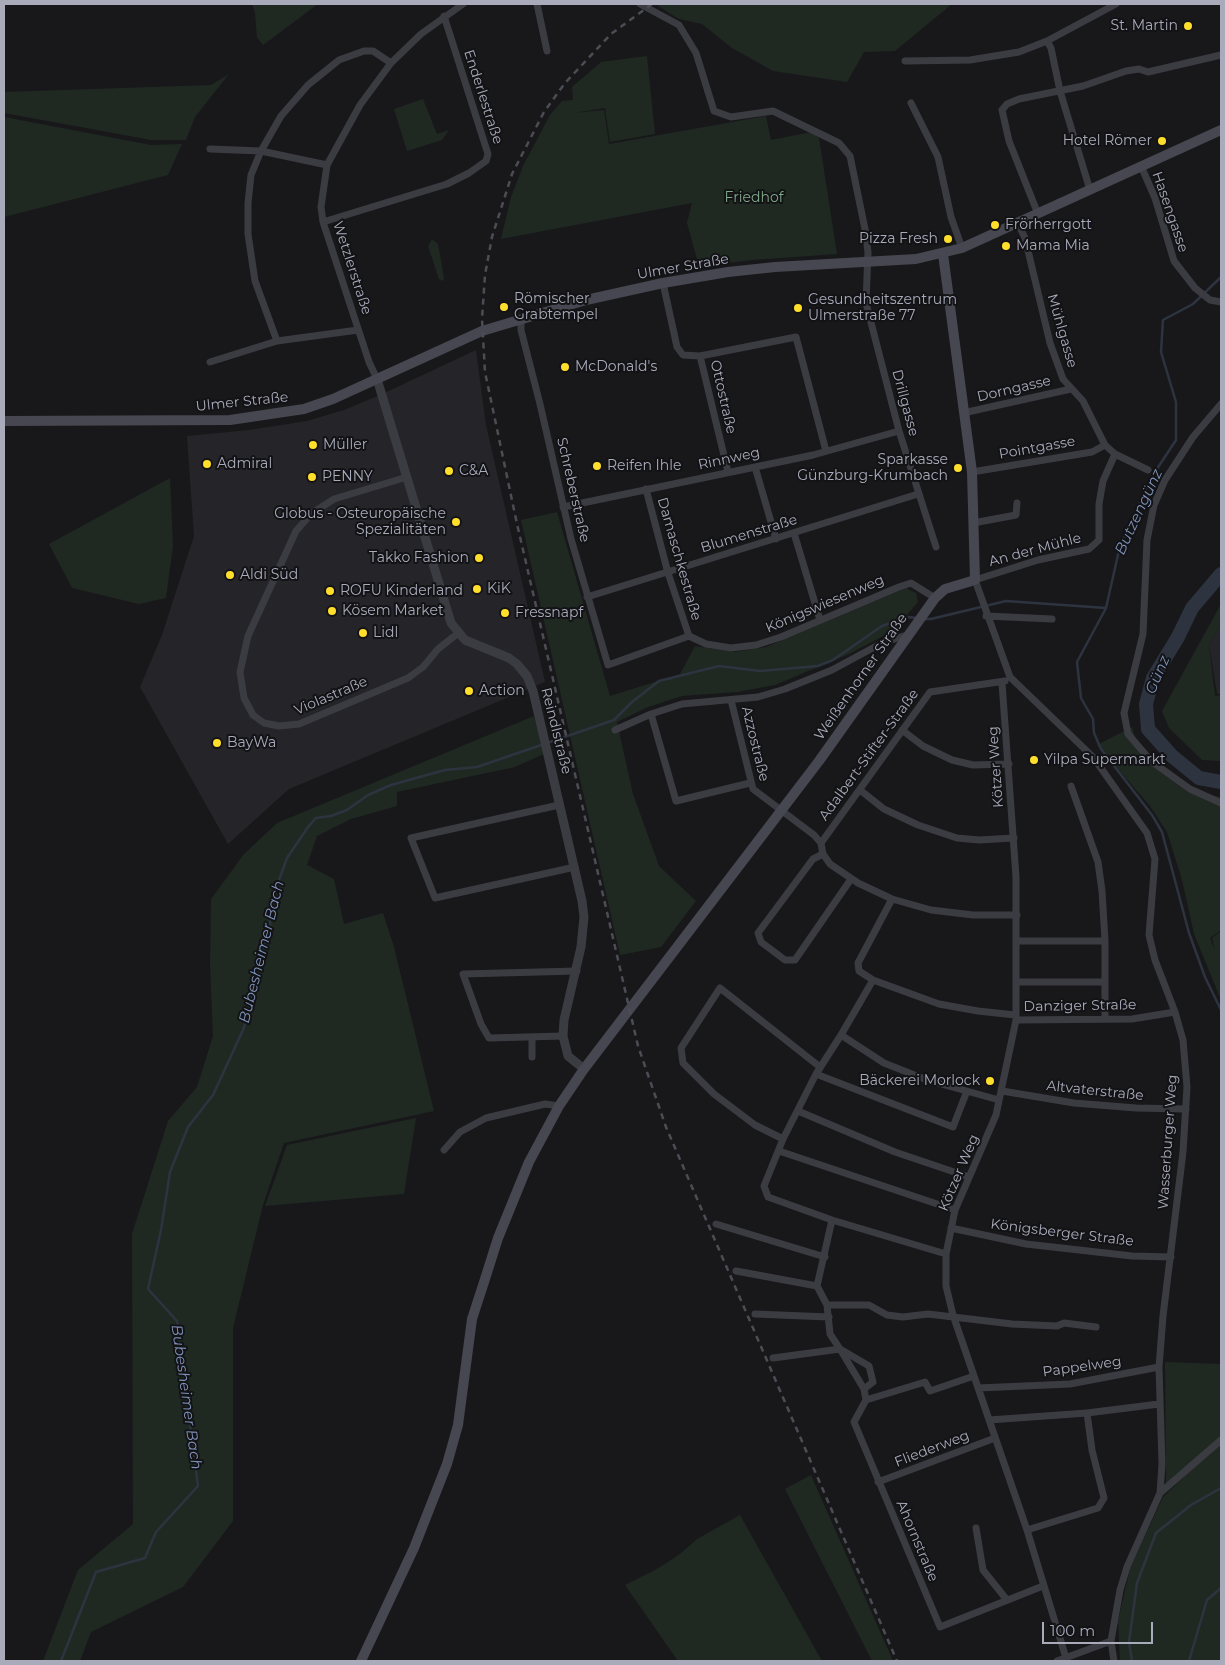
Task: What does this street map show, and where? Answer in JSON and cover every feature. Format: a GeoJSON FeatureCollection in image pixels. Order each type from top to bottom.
{"type":"FeatureCollection","features":[{"type":"Feature","properties":{"kind":"main road","name":"Ulmer Straße"},"geometry":{"type":"LineString","coordinates":[[4,421],[230,420],[284,414],[333,399],[482,332],[580,301],[663,283],[775,267],[866,263],[942,254],[962,248],[1221,130]]}},
{"type":"Feature","properties":{"kind":"main road"},"geometry":{"type":"LineString","coordinates":[[942,254],[972,472],[975,580]]}},
{"type":"Feature","properties":{"kind":"main road","name":"Weißenhorner Straße"},"geometry":{"type":"LineString","coordinates":[[362,1661],[414,1548],[447,1464],[458,1425],[472,1319],[482,1287],[498,1238],[529,1162],[559,1106],[584,1069],[819,761],[934,598],[945,590],[975,580]]}},
{"type":"Feature","properties":{"kind":"street","name":"Wetzlerstraße"},"geometry":{"type":"LineString","coordinates":[[377,379],[358,330],[323,222],[321,208],[327,165],[360,105],[391,63],[421,34],[463,4]]}},
{"type":"Feature","properties":{"kind":"street"},"geometry":{"type":"LineString","coordinates":[[537,4],[547,51]]}},
{"type":"Feature","properties":{"kind":"street","name":"Drillgasse"},"geometry":{"type":"LineString","coordinates":[[640,4],[679,25],[696,53],[714,110],[730,117],[773,110],[839,143],[850,156],[865,229],[866,303],[918,494],[936,547]]}},
{"type":"Feature","properties":{"kind":"street"},"geometry":{"type":"LineString","coordinates":[[905,61],[970,60],[1005,55],[1032,48],[1116,4]]}},
{"type":"Feature","properties":{"kind":"street","name":"Enderlestraße"},"geometry":{"type":"LineString","coordinates":[[323,222],[447,184],[469,173],[486,161],[488,154],[444,16]]}},
{"type":"Feature","properties":{"kind":"street"},"geometry":{"type":"LineString","coordinates":[[1047,41],[1051,48],[1060,91],[1090,190]]}},
{"type":"Feature","properties":{"kind":"street"},"geometry":{"type":"LineString","coordinates":[[277,341],[255,282],[248,234],[248,202],[251,175],[260,151],[281,116],[308,85],[339,60],[364,51],[373,51],[391,63]]}},
{"type":"Feature","properties":{"kind":"street"},"geometry":{"type":"LineString","coordinates":[[1038,214],[1013,153],[1002,110],[1012,101],[1095,83],[1126,71],[1139,69],[1148,72],[1221,55]]}},
{"type":"Feature","properties":{"kind":"street"},"geometry":{"type":"LineString","coordinates":[[911,103],[938,157],[951,217],[962,248]]}},
{"type":"Feature","properties":{"kind":"street"},"geometry":{"type":"LineString","coordinates":[[210,149],[260,151],[327,165]]}},
{"type":"Feature","properties":{"kind":"street","name":"Hasengasse"},"geometry":{"type":"LineString","coordinates":[[1141,166],[1155,198],[1174,262],[1195,288],[1210,300],[1221,302]]}},
{"type":"Feature","properties":{"kind":"street","name":"Mühlgasse"},"geometry":{"type":"LineString","coordinates":[[1018,224],[1025,238],[1057,364],[1063,380],[1087,406],[1105,445],[1115,454],[1148,470]]}},
{"type":"Feature","properties":{"kind":"street"},"geometry":{"type":"LineString","coordinates":[[663,283],[678,350],[687,356],[700,356],[796,336],[826,452]]}},
{"type":"Feature","properties":{"kind":"street","name":"Schreberstraße"},"geometry":{"type":"LineString","coordinates":[[521,319],[521,330],[563,507],[587,597],[608,665],[689,636]]}},
{"type":"Feature","properties":{"kind":"street"},"geometry":{"type":"LineString","coordinates":[[210,362],[277,341],[358,330]]}},
{"type":"Feature","properties":{"kind":"street","name":"Ottostraße"},"geometry":{"type":"LineString","coordinates":[[700,356],[728,472]]}},
{"type":"Feature","properties":{"kind":"street"},"geometry":{"type":"LineString","coordinates":[[377,379],[443,599],[457,634]]}},
{"type":"Feature","properties":{"kind":"street","name":"Dorngasse"},"geometry":{"type":"LineString","coordinates":[[963,413],[1071,389]]}},
{"type":"Feature","properties":{"kind":"street"},"geometry":{"type":"LineString","coordinates":[[1221,404],[1193,436],[1165,480],[1154,505],[1147,540],[1143,634],[1124,713],[1128,734],[1151,761],[1176,780],[1221,803]]}},
{"type":"Feature","properties":{"kind":"street","name":"Rinnweg"},"geometry":{"type":"LineString","coordinates":[[563,507],[826,452],[900,431]]}},
{"type":"Feature","properties":{"kind":"street","name":"Pointgasse"},"geometry":{"type":"LineString","coordinates":[[972,472],[1092,452],[1105,445]]}},
{"type":"Feature","properties":{"kind":"street","name":"An der Mühle"},"geometry":{"type":"LineString","coordinates":[[975,580],[1038,560],[1089,549],[1099,540],[1099,504],[1103,481],[1115,454]]}},
{"type":"Feature","properties":{"kind":"street"},"geometry":{"type":"LineString","coordinates":[[755,467],[776,539]]}},
{"type":"Feature","properties":{"kind":"street","name":"Violastraße"},"geometry":{"type":"LineString","coordinates":[[407,477],[334,499],[311,514],[296,531],[248,636],[240,672],[244,698],[253,715],[264,723],[279,726],[299,724],[408,678],[423,667],[438,648],[457,634]]}},
{"type":"Feature","properties":{"kind":"street","name":"Damaschkestraße"},"geometry":{"type":"LineString","coordinates":[[646,489],[668,572],[689,636]]}},
{"type":"Feature","properties":{"kind":"street","name":"Blumenstraße"},"geometry":{"type":"LineString","coordinates":[[587,597],[918,494]]}},
{"type":"Feature","properties":{"kind":"street"},"geometry":{"type":"LineString","coordinates":[[973,523],[1016,515],[1017,503]]}},
{"type":"Feature","properties":{"kind":"street"},"geometry":{"type":"LineString","coordinates":[[794,533],[820,620]]}},
{"type":"Feature","properties":{"kind":"street","name":"Wasserburger Weg"},"geometry":{"type":"LineString","coordinates":[[975,580],[985,613],[1010,677],[1087,750],[1130,806],[1147,833],[1154,859],[1149,935],[1155,960],[1175,1012],[1184,1052],[1186,1110],[1181,1174],[1159,1367],[1162,1464],[1160,1494],[1127,1567],[1120,1590],[1110,1641],[1114,1661]]}},
{"type":"Feature","properties":{"kind":"street","name":"Königswiesenweg"},"geometry":{"type":"LineString","coordinates":[[689,636],[706,644],[731,648],[756,645],[781,637],[911,583],[934,598]]}},
{"type":"Feature","properties":{"kind":"street"},"geometry":{"type":"LineString","coordinates":[[985,613],[1052,619]]}},
{"type":"Feature","properties":{"kind":"street","name":"Reindlstraße"},"geometry":{"type":"LineString","coordinates":[[457,634],[464,640],[509,658],[522,670],[533,691],[575,866],[584,917],[576,971],[566,1013],[563,1036],[568,1056],[584,1069]]}},
{"type":"Feature","properties":{"kind":"street"},"geometry":{"type":"LineString","coordinates":[[616,730],[651,714],[682,704],[758,697],[786,689],[832,670],[882,643],[907,636]]}},
{"type":"Feature","properties":{"kind":"street"},"geometry":{"type":"LineString","coordinates":[[1002,683],[1010,677]]}},
{"type":"Feature","properties":{"kind":"street","name":"Adalbert-Stifter-Straße"},"geometry":{"type":"LineString","coordinates":[[821,843],[930,692],[1002,683]]}},
{"type":"Feature","properties":{"kind":"street","name":"Kötzer Weg"},"geometry":{"type":"LineString","coordinates":[[1002,683],[1014,838],[1017,915],[1015,1018],[1002,1091],[989,1136],[955,1210],[946,1254],[946,1286],[953,1315],[1027,1530],[1066,1658]]}},
{"type":"Feature","properties":{"kind":"street","name":"Azzostraße"},"geometry":{"type":"LineString","coordinates":[[731,700],[752,789],[814,835],[821,843]]}},
{"type":"Feature","properties":{"kind":"street"},"geometry":{"type":"LineString","coordinates":[[651,714],[676,801],[750,783]]}},
{"type":"Feature","properties":{"kind":"street"},"geometry":{"type":"LineString","coordinates":[[902,730],[923,746],[952,760],[973,764],[1008,764]]}},
{"type":"Feature","properties":{"kind":"street"},"geometry":{"type":"LineString","coordinates":[[1071,786],[1098,863],[1105,941],[1105,1020]]}},
{"type":"Feature","properties":{"kind":"street"},"geometry":{"type":"LineString","coordinates":[[860,790],[884,809],[957,838],[979,840],[1014,838]]}},
{"type":"Feature","properties":{"kind":"street"},"geometry":{"type":"LineString","coordinates":[[560,805],[411,838],[435,898],[575,866]]}},
{"type":"Feature","properties":{"kind":"street"},"geometry":{"type":"LineString","coordinates":[[821,843],[823,854],[830,864],[852,879],[892,899],[930,910],[974,915],[1017,915]]}},
{"type":"Feature","properties":{"kind":"street"},"geometry":{"type":"LineString","coordinates":[[823,854],[813,859],[758,933],[761,942],[785,960],[795,960],[852,879]]}},
{"type":"Feature","properties":{"kind":"street"},"geometry":{"type":"LineString","coordinates":[[892,899],[858,963],[859,971],[873,980],[816,1074],[783,1139],[764,1186],[768,1197],[832,1220],[946,1254]]}},
{"type":"Feature","properties":{"kind":"street"},"geometry":{"type":"LineString","coordinates":[[1017,942],[1105,941]]}},
{"type":"Feature","properties":{"kind":"street"},"geometry":{"type":"LineString","coordinates":[[563,1036],[489,1038],[481,1024],[463,974],[576,971]]}},
{"type":"Feature","properties":{"kind":"street","name":"Danziger Straße"},"geometry":{"type":"LineString","coordinates":[[873,980],[939,1004],[1015,1018],[1132,1019],[1175,1012]]}},
{"type":"Feature","properties":{"kind":"street"},"geometry":{"type":"LineString","coordinates":[[1016,982],[1104,982]]}},
{"type":"Feature","properties":{"kind":"street"},"geometry":{"type":"LineString","coordinates":[[783,1139],[755,1125],[714,1094],[683,1064],[681,1048],[720,988],[820,1067]]}},
{"type":"Feature","properties":{"kind":"street"},"geometry":{"type":"LineString","coordinates":[[841,1035],[884,1063],[927,1080],[999,1100]]}},
{"type":"Feature","properties":{"kind":"street"},"geometry":{"type":"LineString","coordinates":[[532,1037],[532,1057]]}},
{"type":"Feature","properties":{"kind":"street"},"geometry":{"type":"LineString","coordinates":[[816,1074],[954,1127],[967,1091]]}},
{"type":"Feature","properties":{"kind":"street","name":"Altvaterstraße"},"geometry":{"type":"LineString","coordinates":[[1002,1091],[1074,1103],[1186,1110]]}},
{"type":"Feature","properties":{"kind":"street"},"geometry":{"type":"LineString","coordinates":[[444,1150],[460,1132],[486,1118],[545,1104],[559,1106]]}},
{"type":"Feature","properties":{"kind":"street"},"geometry":{"type":"LineString","coordinates":[[798,1111],[895,1152],[969,1177]]}},
{"type":"Feature","properties":{"kind":"street"},"geometry":{"type":"LineString","coordinates":[[779,1151],[955,1210]]}},
{"type":"Feature","properties":{"kind":"street"},"geometry":{"type":"LineString","coordinates":[[832,1220],[817,1286],[827,1305],[830,1334],[864,1389],[866,1400],[925,1382],[930,1391],[974,1376]]}},
{"type":"Feature","properties":{"kind":"street"},"geometry":{"type":"LineString","coordinates":[[716,1224],[825,1257]]}},
{"type":"Feature","properties":{"kind":"street","name":"Königsberger Straße"},"geometry":{"type":"LineString","coordinates":[[951,1228],[1034,1245],[1132,1256],[1171,1257]]}},
{"type":"Feature","properties":{"kind":"street"},"geometry":{"type":"LineString","coordinates":[[736,1272],[817,1286]]}},
{"type":"Feature","properties":{"kind":"street"},"geometry":{"type":"LineString","coordinates":[[827,1305],[869,1305],[887,1315],[953,1315],[1012,1324],[1057,1326],[1064,1323],[1096,1327]]}},
{"type":"Feature","properties":{"kind":"street"},"geometry":{"type":"LineString","coordinates":[[755,1314],[829,1317]]}},
{"type":"Feature","properties":{"kind":"street"},"geometry":{"type":"LineString","coordinates":[[773,1358],[840,1349],[869,1366],[873,1382],[864,1389]]}},
{"type":"Feature","properties":{"kind":"street","name":"Pappelweg"},"geometry":{"type":"LineString","coordinates":[[978,1388],[1070,1384],[1159,1367]]}},
{"type":"Feature","properties":{"kind":"street","name":"Ahornstraße"},"geometry":{"type":"LineString","coordinates":[[866,1400],[854,1422],[940,1627],[1044,1586]]}},
{"type":"Feature","properties":{"kind":"street"},"geometry":{"type":"LineString","coordinates":[[989,1420],[1087,1413],[1159,1404]]}},
{"type":"Feature","properties":{"kind":"street"},"geometry":{"type":"LineString","coordinates":[[1027,1530],[1098,1508],[1104,1498],[1092,1450],[1087,1413]]}},
{"type":"Feature","properties":{"kind":"street","name":"Fliederweg"},"geometry":{"type":"LineString","coordinates":[[878,1482],[995,1438]]}},
{"type":"Feature","properties":{"kind":"street","name":"Wasserburger Weg"},"geometry":{"type":"LineString","coordinates":[[1160,1494],[1221,1440]]}},
{"type":"Feature","properties":{"kind":"street"},"geometry":{"type":"LineString","coordinates":[[976,1528],[983,1570],[1007,1600]]}},
{"type":"Feature","properties":{"kind":"street"},"geometry":{"type":"LineString","coordinates":[[1057,1661],[1110,1641]]}},
{"type":"Feature","properties":{"kind":"shaded area"},"geometry":{"type":"Polygon","coordinates":[[[476,350],[486,425],[545,682],[289,789],[228,844],[140,687],[162,635],[194,536],[187,436],[249,430],[307,421],[344,410],[476,350]]]}},
{"type":"Feature","properties":{"kind":"shaded area"},"geometry":{"type":"Polygon","coordinates":[[[1221,624],[1221,694],[1217,694],[1209,644],[1221,624]]]}},
{"type":"Feature","properties":{"kind":"green space"},"geometry":{"type":"Polygon","coordinates":[[[252,4],[318,4],[263,45],[257,37],[255,13],[252,4]]]}},
{"type":"Feature","properties":{"kind":"green space"},"geometry":{"type":"Polygon","coordinates":[[[662,4],[952,4],[895,51],[864,52],[847,82],[773,71],[732,48],[702,24],[679,19],[658,6],[662,4]]]}},
{"type":"Feature","properties":{"kind":"green space","name":"Friedhof"},"geometry":{"type":"Polygon","coordinates":[[[647,56],[655,134],[610,142],[605,108],[573,113],[604,110],[609,144],[766,116],[771,140],[812,132],[819,138],[837,254],[699,266],[687,223],[692,203],[501,239],[511,197],[523,166],[550,115],[562,101],[573,100],[572,87],[601,62],[647,56]]]}},
{"type":"Feature","properties":{"kind":"green space"},"geometry":{"type":"Polygon","coordinates":[[[229,74],[195,117],[186,140],[151,140],[4,113],[4,92],[211,85],[229,74]]]}},
{"type":"Feature","properties":{"kind":"green space"},"geometry":{"type":"Polygon","coordinates":[[[423,99],[437,134],[449,130],[442,140],[407,151],[394,109],[423,99]]]}},
{"type":"Feature","properties":{"kind":"green space"},"geometry":{"type":"Polygon","coordinates":[[[4,117],[151,145],[182,144],[168,175],[4,217],[4,117]]]}},
{"type":"Feature","properties":{"kind":"green space"},"geometry":{"type":"Polygon","coordinates":[[[432,239],[438,244],[443,281],[439,279],[428,246],[432,239]]]}},
{"type":"Feature","properties":{"kind":"green space"},"geometry":{"type":"Polygon","coordinates":[[[170,478],[173,546],[166,598],[139,604],[72,588],[49,544],[170,478]]]}},
{"type":"Feature","properties":{"kind":"green space"},"geometry":{"type":"Polygon","coordinates":[[[557,512],[610,696],[680,674],[695,646],[734,652],[766,647],[906,588],[916,593],[918,602],[893,631],[849,654],[775,685],[737,692],[682,696],[648,707],[617,722],[633,794],[659,866],[696,901],[661,947],[620,955],[521,520],[557,512]]]}},
{"type":"Feature","properties":{"kind":"green space"},"geometry":{"type":"Polygon","coordinates":[[[1221,604],[1221,624],[1209,644],[1215,696],[1221,695],[1221,761],[1202,760],[1169,728],[1162,711],[1221,604]]]}},
{"type":"Feature","properties":{"kind":"green space"},"geometry":{"type":"Polygon","coordinates":[[[534,716],[544,754],[515,767],[397,792],[397,806],[351,819],[317,836],[307,865],[334,879],[344,924],[383,913],[394,947],[434,1111],[284,1143],[263,1205],[233,1328],[233,1521],[183,1587],[91,1632],[80,1661],[43,1661],[78,1570],[133,1524],[132,1234],[168,1121],[197,1087],[213,1036],[210,964],[211,899],[244,854],[277,823],[534,716]]]}},
{"type":"Feature","properties":{"kind":"green space"},"geometry":{"type":"Polygon","coordinates":[[[1132,727],[1137,743],[1156,761],[1190,786],[1205,794],[1221,797],[1221,930],[1210,938],[1215,951],[1212,938],[1221,931],[1221,1000],[1194,934],[1182,880],[1167,832],[1150,806],[1097,745],[1132,727]]]}},
{"type":"Feature","properties":{"kind":"green space"},"geometry":{"type":"Polygon","coordinates":[[[416,1118],[404,1194],[265,1206],[287,1145],[416,1118]]]}},
{"type":"Feature","properties":{"kind":"green space"},"geometry":{"type":"Polygon","coordinates":[[[1165,1362],[1221,1364],[1221,1436],[1166,1486],[1165,1362]]]}},
{"type":"Feature","properties":{"kind":"green space"},"geometry":{"type":"Polygon","coordinates":[[[1221,1442],[1221,1661],[1120,1661],[1118,1621],[1130,1569],[1163,1497],[1221,1442]]]}},
{"type":"Feature","properties":{"kind":"green space"},"geometry":{"type":"Polygon","coordinates":[[[811,1475],[893,1661],[872,1661],[785,1489],[811,1475]]]}},
{"type":"Feature","properties":{"kind":"green space"},"geometry":{"type":"Polygon","coordinates":[[[740,1515],[822,1661],[678,1661],[625,1585],[657,1569],[680,1554],[697,1539],[740,1515]]]}},
{"type":"Feature","properties":{"kind":"waterway","name":"Butzengünz"},"geometry":{"type":"LineString","coordinates":[[1221,277],[1193,304],[1163,320],[1161,352],[1176,402],[1176,440],[1151,478],[1120,546],[1106,608],[1077,662],[1081,698],[1093,719],[1094,733],[1101,749],[1152,815],[1162,832],[1189,933],[1205,977],[1221,1010]]}},
{"type":"Feature","properties":{"kind":"waterway","name":"Günz"},"geometry":{"type":"LineString","coordinates":[[1221,574],[1192,608],[1178,637],[1153,678],[1146,704],[1148,729],[1172,756],[1199,778],[1221,782]]}},
{"type":"Feature","properties":{"kind":"waterway","name":"Bubesheimer Bach"},"geometry":{"type":"LineString","coordinates":[[925,619],[1006,601],[1106,608]]}},
{"type":"Feature","properties":{"kind":"waterway","name":"Bubesheimer Bach"},"geometry":{"type":"LineString","coordinates":[[61,1661],[96,1572],[145,1558],[156,1532],[198,1486],[177,1321],[148,1289],[161,1230],[170,1172],[188,1127],[213,1095],[243,1030],[252,1002],[255,968],[270,930],[270,905],[287,858],[308,827],[316,818],[331,816],[347,810],[368,795],[391,785],[445,770],[477,767],[614,720],[632,702],[659,681],[719,666],[760,671],[818,666],[833,660],[882,626],[908,617],[917,618]]}},
{"type":"Feature","properties":{"kind":"waterway","name":"Butzengünz"},"geometry":{"type":"LineString","coordinates":[[1132,1661],[1129,1642],[1137,1583],[1156,1533],[1191,1505],[1221,1488]]}},
{"type":"Feature","properties":{"kind":"waterway"},"geometry":{"type":"LineString","coordinates":[[1189,1661],[1207,1600],[1221,1588]]}},
{"type":"Feature","properties":{"kind":"railway"},"geometry":{"type":"LineString","coordinates":[[652,4],[611,34],[565,83],[544,112],[512,174],[492,237],[485,275],[482,319],[485,372],[517,524],[638,1046],[666,1127],[897,1661]]}},
{"type":"Feature","properties":{"kind":"place","name":"St. Martin"},"geometry":{"type":"Point","coordinates":[1188,26]}},
{"type":"Feature","properties":{"kind":"place","name":"Hotel Römer"},"geometry":{"type":"Point","coordinates":[1162,141]}},
{"type":"Feature","properties":{"kind":"place","name":"Frörherrgott"},"geometry":{"type":"Point","coordinates":[995,225]}},
{"type":"Feature","properties":{"kind":"place","name":"Pizza Fresh"},"geometry":{"type":"Point","coordinates":[948,239]}},
{"type":"Feature","properties":{"kind":"place","name":"Mama Mia"},"geometry":{"type":"Point","coordinates":[1006,246]}},
{"type":"Feature","properties":{"kind":"place","name":"Römischer Grabtempel"},"geometry":{"type":"Point","coordinates":[504,307]}},
{"type":"Feature","properties":{"kind":"place","name":"Gesundheitszentrum Ulmerstraße 77"},"geometry":{"type":"Point","coordinates":[798,308]}},
{"type":"Feature","properties":{"kind":"place","name":"McDonald's"},"geometry":{"type":"Point","coordinates":[565,367]}},
{"type":"Feature","properties":{"kind":"place","name":"Müller"},"geometry":{"type":"Point","coordinates":[313,445]}},
{"type":"Feature","properties":{"kind":"place","name":"Admiral"},"geometry":{"type":"Point","coordinates":[207,464]}},
{"type":"Feature","properties":{"kind":"place","name":"Reifen Ihle"},"geometry":{"type":"Point","coordinates":[597,466]}},
{"type":"Feature","properties":{"kind":"place","name":"Sparkasse Günzburg-Krumbach"},"geometry":{"type":"Point","coordinates":[958,468]}},
{"type":"Feature","properties":{"kind":"place","name":"C&A"},"geometry":{"type":"Point","coordinates":[449,471]}},
{"type":"Feature","properties":{"kind":"place","name":"PENNY"},"geometry":{"type":"Point","coordinates":[312,477]}},
{"type":"Feature","properties":{"kind":"place","name":"Globus - Osteuropäische Spezialitäten"},"geometry":{"type":"Point","coordinates":[456,522]}},
{"type":"Feature","properties":{"kind":"place","name":"Takko Fashion"},"geometry":{"type":"Point","coordinates":[479,558]}},
{"type":"Feature","properties":{"kind":"place","name":"Aldi Süd"},"geometry":{"type":"Point","coordinates":[230,575]}},
{"type":"Feature","properties":{"kind":"place","name":"KiK"},"geometry":{"type":"Point","coordinates":[477,589]}},
{"type":"Feature","properties":{"kind":"place","name":"ROFU Kinderland"},"geometry":{"type":"Point","coordinates":[330,591]}},
{"type":"Feature","properties":{"kind":"place","name":"Kösem Market"},"geometry":{"type":"Point","coordinates":[332,611]}},
{"type":"Feature","properties":{"kind":"place","name":"Fressnapf"},"geometry":{"type":"Point","coordinates":[505,613]}},
{"type":"Feature","properties":{"kind":"place","name":"Lidl"},"geometry":{"type":"Point","coordinates":[363,633]}},
{"type":"Feature","properties":{"kind":"place","name":"Action"},"geometry":{"type":"Point","coordinates":[469,691]}},
{"type":"Feature","properties":{"kind":"place","name":"BayWa"},"geometry":{"type":"Point","coordinates":[217,743]}},
{"type":"Feature","properties":{"kind":"place","name":"Yilpa Supermarkt"},"geometry":{"type":"Point","coordinates":[1034,760]}},
{"type":"Feature","properties":{"kind":"place","name":"Bäckerei Morlock"},"geometry":{"type":"Point","coordinates":[990,1081]}}]}
